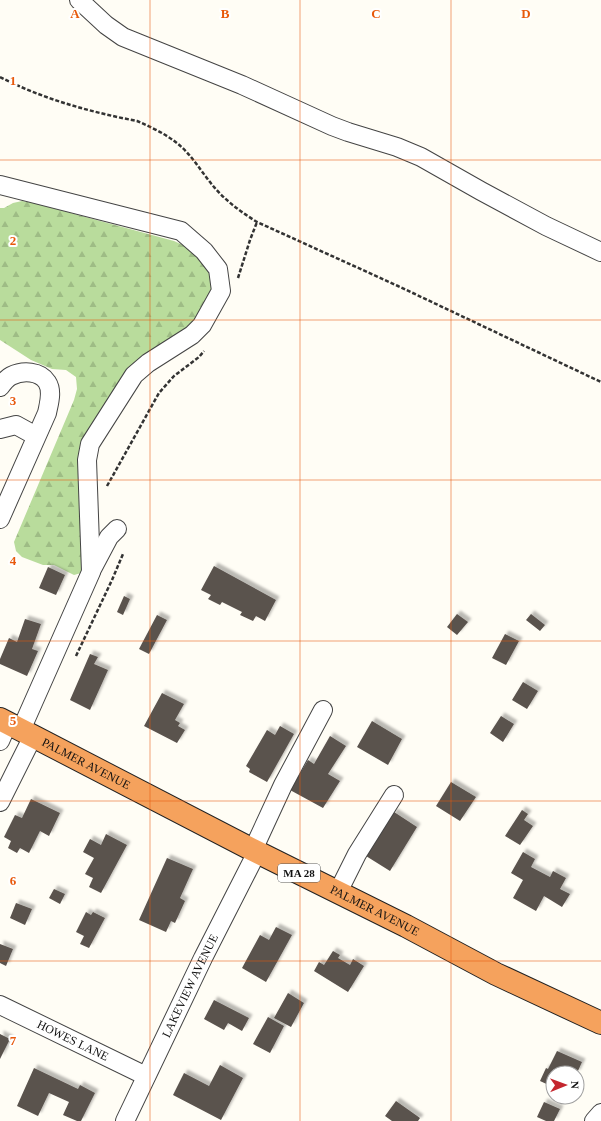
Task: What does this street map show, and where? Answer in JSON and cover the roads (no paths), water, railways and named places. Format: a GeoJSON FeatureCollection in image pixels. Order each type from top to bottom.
{"type":"FeatureCollection","features":[{"type":"Feature","properties":{"kind":"highway","name":"PALMER AVENUE"},"geometry":{"type":"LineString","coordinates":[[12,730],[406,926],[496,974],[601,1023]]}},
{"type":"Feature","properties":{"kind":"street"},"geometry":{"type":"LineString","coordinates":[[78,0],[106,25],[124,37],[242,85],[336,127],[412,152],[539,222],[601,252]]}},
{"type":"Feature","properties":{"kind":"street"},"geometry":{"type":"LineString","coordinates":[[0,185],[181,231],[204,251],[218,269],[221,291],[202,325],[192,335],[148,363],[134,375],[90,444],[87,460],[91,572]]}},
{"type":"Feature","properties":{"kind":"street"},"geometry":{"type":"LineString","coordinates":[[0,387],[10,376],[25,372],[39,374],[48,383],[51,397],[46,413],[0,519]]}},
{"type":"Feature","properties":{"kind":"street"},"geometry":{"type":"LineString","coordinates":[[0,430],[16,425],[36,436]]}},
{"type":"Feature","properties":{"kind":"street"},"geometry":{"type":"LineString","coordinates":[[0,802],[12,730],[109,537],[117,529]]}},
{"type":"Feature","properties":{"kind":"street","name":"LAKEVIEW AVENUE"},"geometry":{"type":"LineString","coordinates":[[125,1121],[255,851],[283,785],[323,710]]}},
{"type":"Feature","properties":{"kind":"street"},"geometry":{"type":"LineString","coordinates":[[338,892],[357,854],[394,795]]}},
{"type":"Feature","properties":{"kind":"street","name":"HOWES LANE"},"geometry":{"type":"LineString","coordinates":[[0,1006],[146,1076]]}},
{"type":"Feature","properties":{"kind":"street"},"geometry":{"type":"LineString","coordinates":[[594,1121],[601,1113]]}}]}
